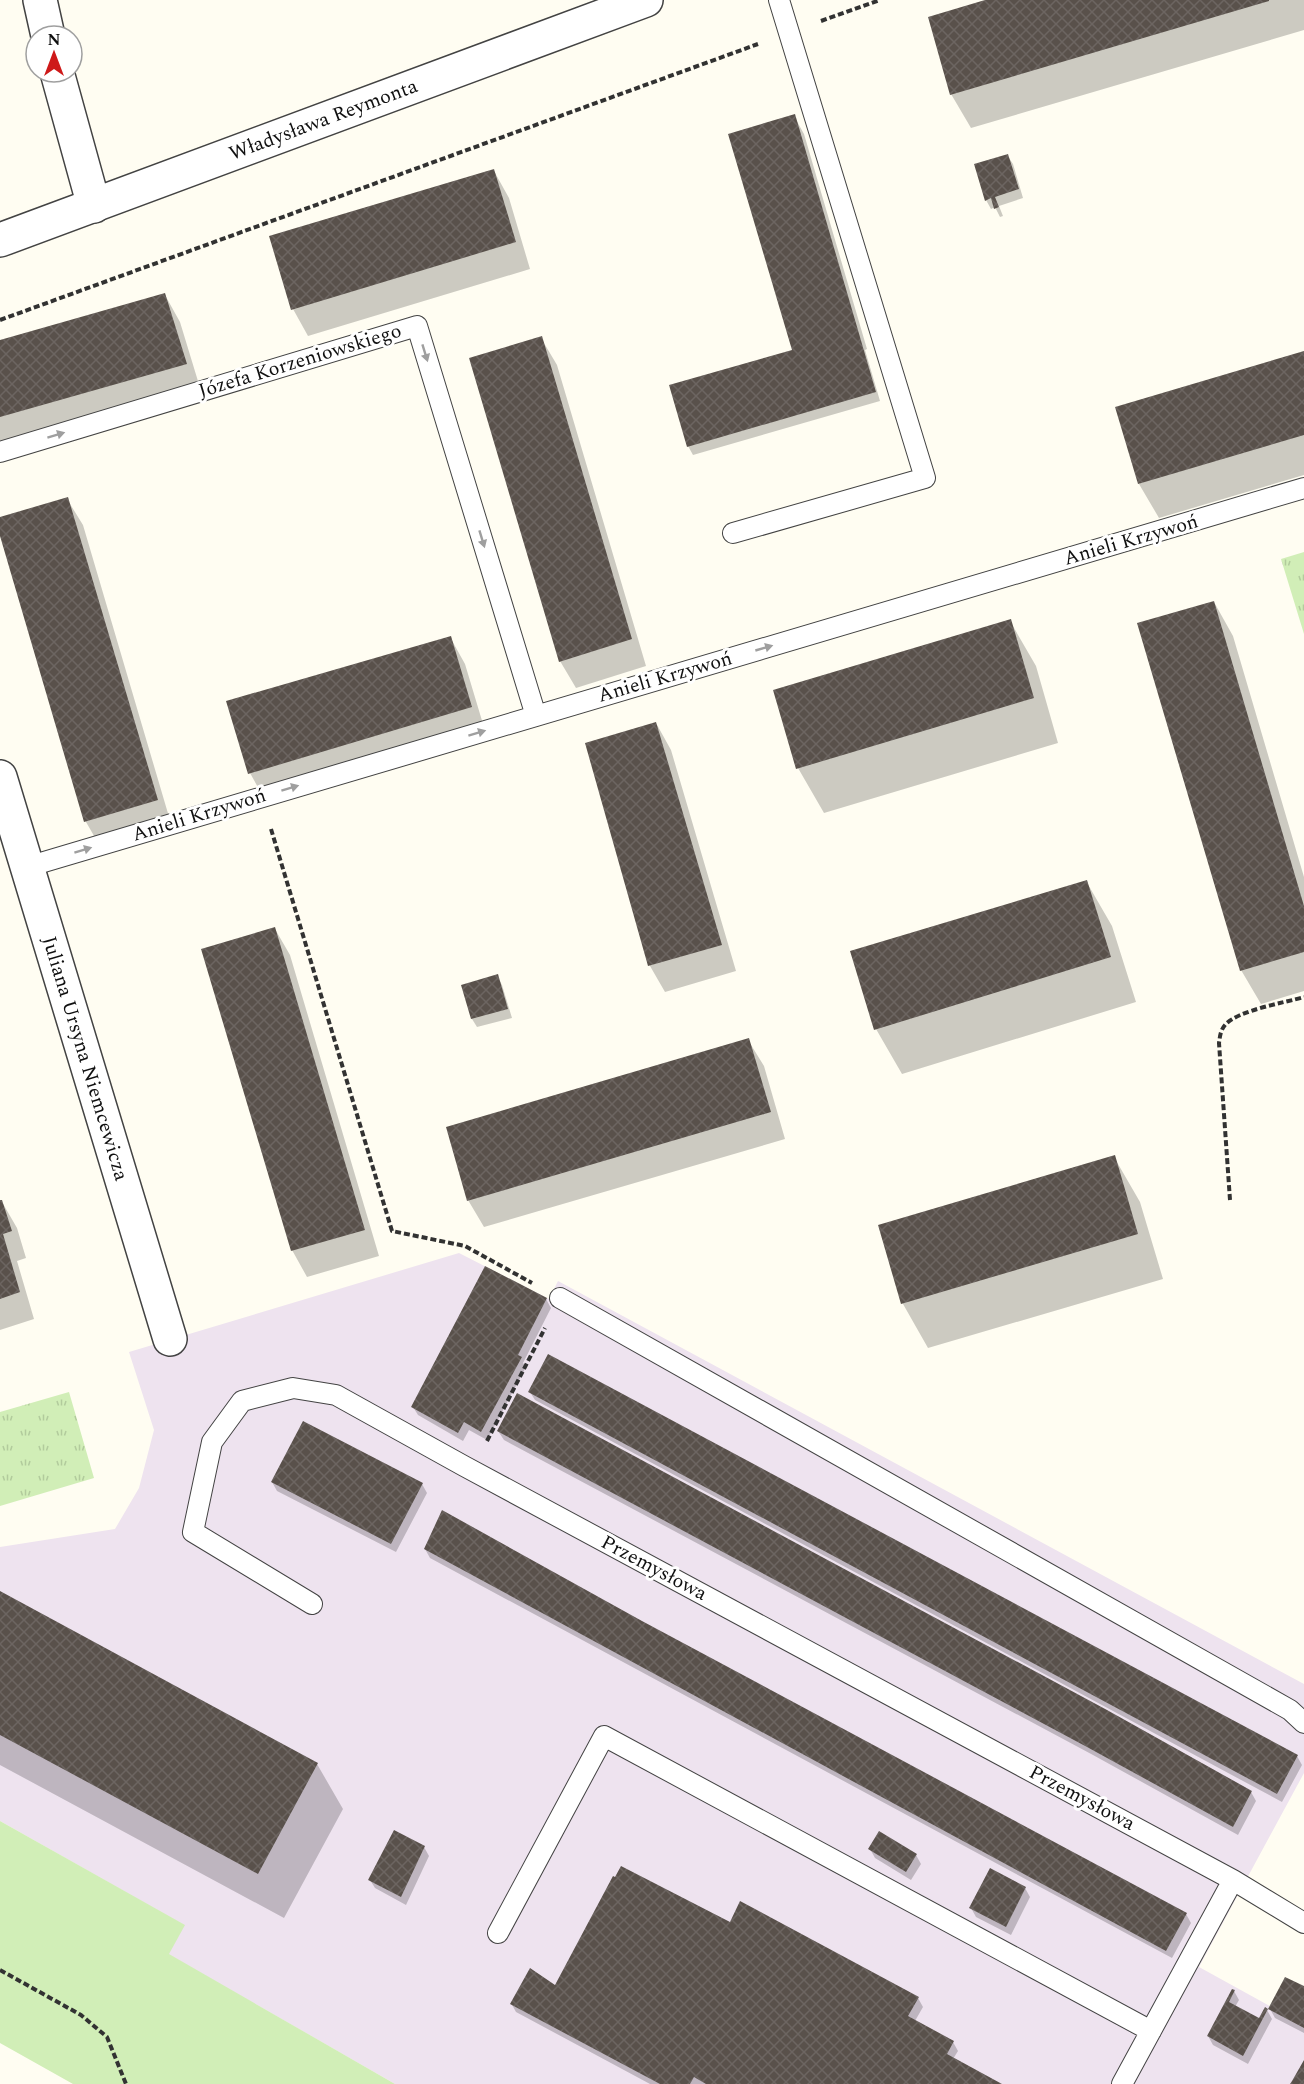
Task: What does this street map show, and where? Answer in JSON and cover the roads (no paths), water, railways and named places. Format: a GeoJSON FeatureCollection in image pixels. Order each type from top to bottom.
{"type":"FeatureCollection","features":[{"type":"Feature","properties":{"kind":"street"},"geometry":{"type":"LineString","coordinates":[[40,0],[45,24]]}},
{"type":"Feature","properties":{"kind":"street","name":"Władysława Reymonta"},"geometry":{"type":"LineString","coordinates":[[0,240],[646,0]]}},
{"type":"Feature","properties":{"kind":"street"},"geometry":{"type":"LineString","coordinates":[[60,84],[94,206]]}},
{"type":"Feature","properties":{"kind":"street","name":"Juliana Ursyna Niemcewicza"},"geometry":{"type":"LineString","coordinates":[[0,777],[170,1339]]}},
{"type":"Feature","properties":{"kind":"lane"},"geometry":{"type":"LineString","coordinates":[[733,534],[925,477],[779,0]]}},
{"type":"Feature","properties":{"kind":"lane","name":"Józefa Korzeniowskiego"},"geometry":{"type":"LineString","coordinates":[[0,452],[417,326],[536,716]]}},
{"type":"Feature","properties":{"kind":"lane","name":"Anieli Krzywoń"},"geometry":{"type":"LineString","coordinates":[[27,867],[1304,488]]}},
{"type":"Feature","properties":{"kind":"lane"},"geometry":{"type":"LineString","coordinates":[[560,1298],[1280,1704],[1304,1723]]}},
{"type":"Feature","properties":{"kind":"lane","name":"Przemysłowa"},"geometry":{"type":"LineString","coordinates":[[312,1604],[193,1532],[212,1442],[242,1401],[293,1388],[336,1395],[1233,1880],[1304,1923]]}},
{"type":"Feature","properties":{"kind":"lane"},"geometry":{"type":"LineString","coordinates":[[498,1933],[604,1736],[1151,2031]]}},
{"type":"Feature","properties":{"kind":"lane"},"geometry":{"type":"LineString","coordinates":[[1122,2084],[1233,1880]]}}]}
